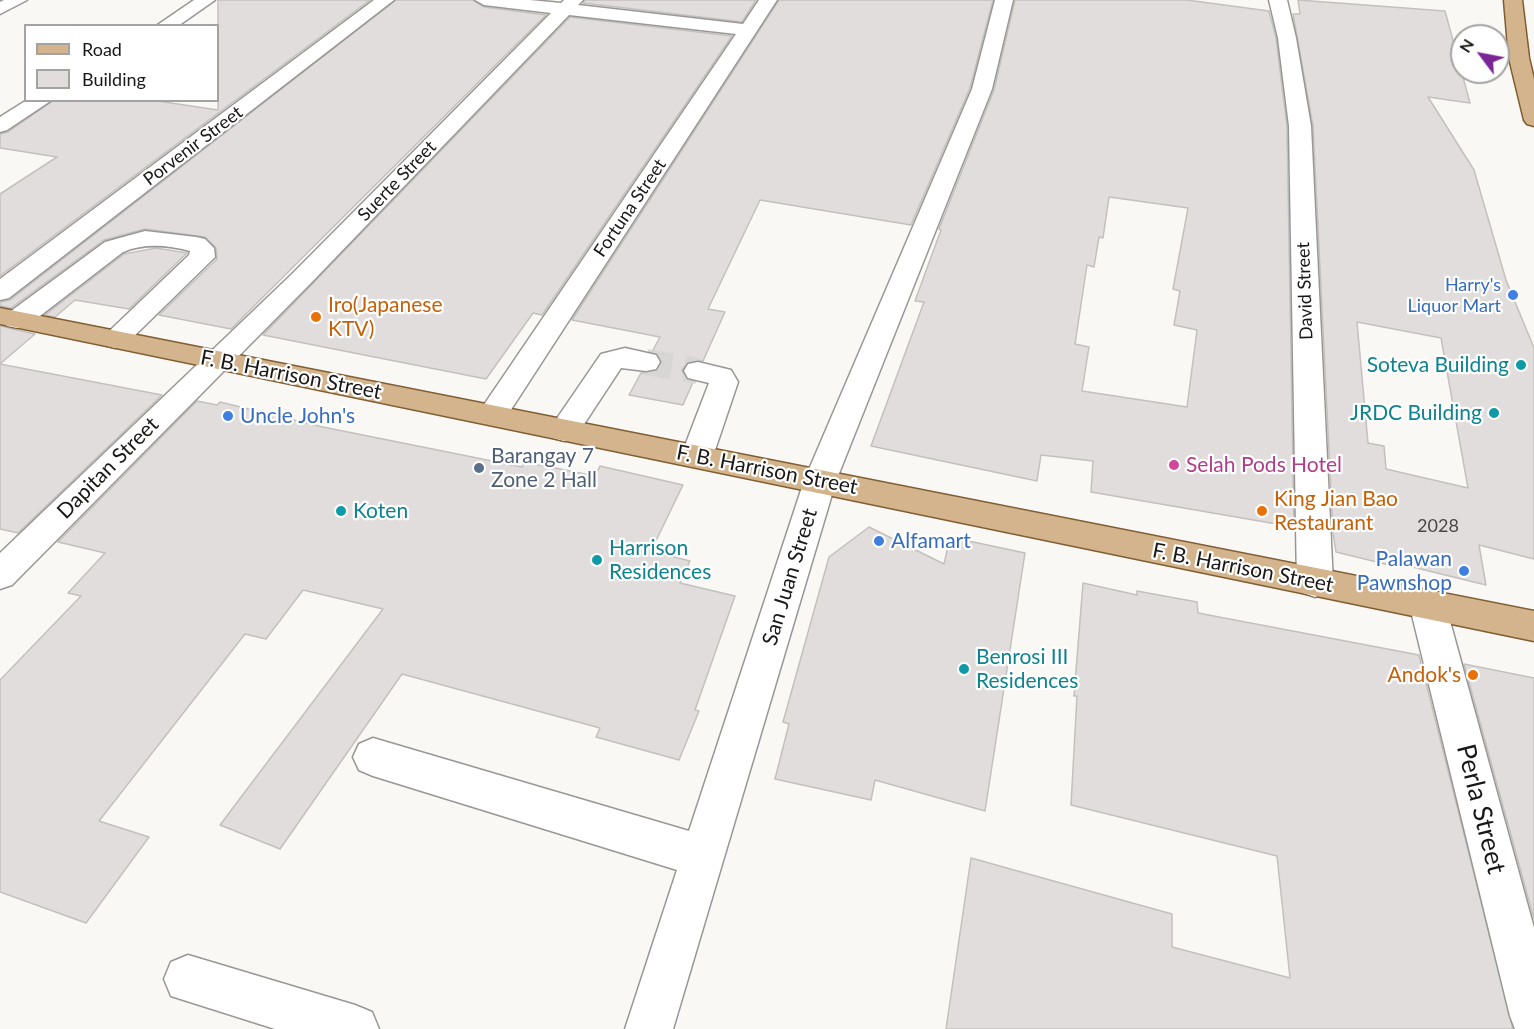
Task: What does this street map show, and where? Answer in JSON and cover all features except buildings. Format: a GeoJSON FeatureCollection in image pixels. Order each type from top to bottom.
{"type":"FeatureCollection","features":[{"type":"Feature","properties":{"kind":"main road"},"geometry":{"type":"LineString","coordinates":[[1515,1],[1520,58],[1534,120]]}},
{"type":"Feature","properties":{"kind":"main road","name":"F. B. Harrison Street"},"geometry":{"type":"LineString","coordinates":[[9,318],[1534,626]]}},
{"type":"Feature","properties":{"kind":"street"},"geometry":{"type":"LineString","coordinates":[[0,9],[18,0]]}},
{"type":"Feature","properties":{"kind":"street"},"geometry":{"type":"LineString","coordinates":[[168,24],[206,0]]}},
{"type":"Feature","properties":{"kind":"street","name":"Porvenir Street"},"geometry":{"type":"LineString","coordinates":[[0,292],[386,0]]}},
{"type":"Feature","properties":{"kind":"street"},"geometry":{"type":"LineString","coordinates":[[484,0],[569,5],[748,30]]}},
{"type":"Feature","properties":{"kind":"street","name":"Fortuna Street"},"geometry":{"type":"LineString","coordinates":[[492,415],[768,0]]}},
{"type":"Feature","properties":{"kind":"street","name":"San Juan Street"},"geometry":{"type":"LineString","coordinates":[[649,1029],[820,481],[982,90],[1004,0]]}},
{"type":"Feature","properties":{"kind":"street","name":"David Street"},"geometry":{"type":"LineString","coordinates":[[1278,0],[1300,126],[1315,583]]}},
{"type":"Feature","properties":{"kind":"street","name":"Suerte Street"},"geometry":{"type":"LineString","coordinates":[[217,360],[301,279],[569,5]]}},
{"type":"Feature","properties":{"kind":"street"},"geometry":{"type":"LineString","coordinates":[[0,126],[39,102]]}},
{"type":"Feature","properties":{"kind":"street"},"geometry":{"type":"LineString","coordinates":[[9,318],[114,247],[130,239],[144,236],[196,244],[202,248],[202,256],[115,339]]}},
{"type":"Feature","properties":{"kind":"street"},"geometry":{"type":"LineString","coordinates":[[564,430],[611,361],[625,357],[646,362]]}},
{"type":"Feature","properties":{"kind":"street","name":"Dapitan Street"},"geometry":{"type":"LineString","coordinates":[[0,575],[217,360]]}},
{"type":"Feature","properties":{"kind":"street"},"geometry":{"type":"LineString","coordinates":[[697,456],[724,382],[721,377],[698,371]]}},
{"type":"Feature","properties":{"kind":"street","name":"Perla Street"},"geometry":{"type":"LineString","coordinates":[[1428,603],[1534,1016]]}},
{"type":"Feature","properties":{"kind":"street"},"geometry":{"type":"LineString","coordinates":[[373,757],[703,857]]}},
{"type":"Feature","properties":{"kind":"street"},"geometry":{"type":"LineString","coordinates":[[188,978],[355,1029]]}},
{"type":"Feature","properties":{"kind":"tunnel"},"geometry":{"type":"LineString","coordinates":[[646,362],[698,371]]}},
{"type":"Feature","properties":{"kind":"place","name":"Harry's Liquor Mart"},"geometry":{"type":"Point","coordinates":[1513,295]}},
{"type":"Feature","properties":{"kind":"place","name":"Iro(Japanese KTV)"},"geometry":{"type":"Point","coordinates":[316,317]}},
{"type":"Feature","properties":{"kind":"place","name":"Soteva Building"},"geometry":{"type":"Point","coordinates":[1521,365]}},
{"type":"Feature","properties":{"kind":"place","name":"JRDC Building"},"geometry":{"type":"Point","coordinates":[1494,413]}},
{"type":"Feature","properties":{"kind":"place","name":"Uncle John's"},"geometry":{"type":"Point","coordinates":[228,416]}},
{"type":"Feature","properties":{"kind":"place","name":"Selah Pods Hotel"},"geometry":{"type":"Point","coordinates":[1174,465]}},
{"type":"Feature","properties":{"kind":"place","name":"Barangay 7 Zone 2 Hall"},"geometry":{"type":"Point","coordinates":[479,468]}},
{"type":"Feature","properties":{"kind":"place","name":"Koten"},"geometry":{"type":"Point","coordinates":[341,511]}},
{"type":"Feature","properties":{"kind":"place","name":"King Jian Bao Restaurant"},"geometry":{"type":"Point","coordinates":[1262,511]}},
{"type":"Feature","properties":{"kind":"place","name":"Alfamart"},"geometry":{"type":"Point","coordinates":[879,541]}},
{"type":"Feature","properties":{"kind":"place","name":"Harrison Residences"},"geometry":{"type":"Point","coordinates":[597,560]}},
{"type":"Feature","properties":{"kind":"place","name":"Palawan Pawnshop"},"geometry":{"type":"Point","coordinates":[1464,571]}},
{"type":"Feature","properties":{"kind":"place","name":"Benrosi III Residences"},"geometry":{"type":"Point","coordinates":[964,669]}},
{"type":"Feature","properties":{"kind":"place","name":"Andok's"},"geometry":{"type":"Point","coordinates":[1473,675]}}]}
